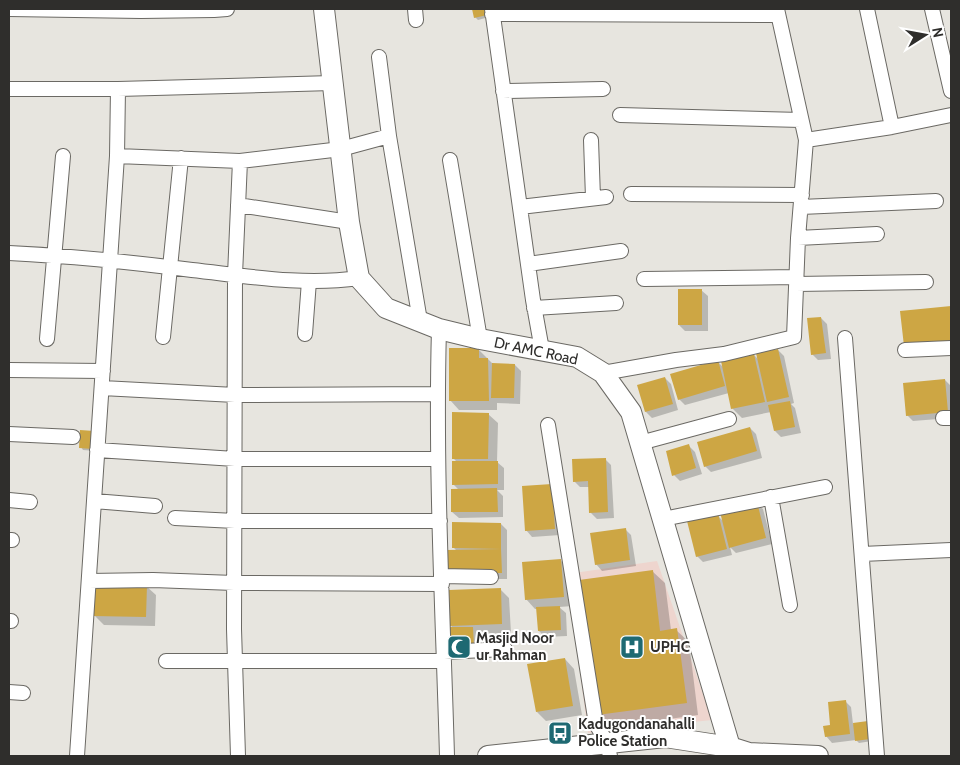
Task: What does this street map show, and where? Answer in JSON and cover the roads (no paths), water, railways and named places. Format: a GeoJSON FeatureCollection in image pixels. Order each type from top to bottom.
{"type":"FeatureCollection","features":[{"type":"Feature","properties":{"kind":"street"},"geometry":{"type":"LineString","coordinates":[[9,9],[141,11],[227,9]]}},
{"type":"Feature","properties":{"kind":"street"},"geometry":{"type":"LineString","coordinates":[[9,252],[110,260],[293,282],[340,281],[359,278],[350,222],[324,9]]}},
{"type":"Feature","properties":{"kind":"street"},"geometry":{"type":"LineString","coordinates":[[867,9],[892,127]]}},
{"type":"Feature","properties":{"kind":"street"},"geometry":{"type":"LineString","coordinates":[[932,9],[951,91]]}},
{"type":"Feature","properties":{"kind":"street"},"geometry":{"type":"LineString","coordinates":[[542,350],[534,308],[492,11],[778,12],[806,140],[798,238],[794,337],[724,354],[676,360],[603,373]]}},
{"type":"Feature","properties":{"kind":"street"},"geometry":{"type":"LineString","coordinates":[[379,57],[389,136],[420,322]]}},
{"type":"Feature","properties":{"kind":"street"},"geometry":{"type":"LineString","coordinates":[[9,89],[118,89],[332,83]]}},
{"type":"Feature","properties":{"kind":"street"},"geometry":{"type":"LineString","coordinates":[[77,756],[117,156],[118,89]]}},
{"type":"Feature","properties":{"kind":"street"},"geometry":{"type":"LineString","coordinates":[[503,91],[603,89]]}},
{"type":"Feature","properties":{"kind":"street"},"geometry":{"type":"LineString","coordinates":[[620,115],[801,120]]}},
{"type":"Feature","properties":{"kind":"street"},"geometry":{"type":"LineString","coordinates":[[806,140],[892,127],[951,115]]}},
{"type":"Feature","properties":{"kind":"street"},"geometry":{"type":"LineString","coordinates":[[117,156],[240,161],[341,149],[389,136]]}},
{"type":"Feature","properties":{"kind":"street"},"geometry":{"type":"LineString","coordinates":[[520,207],[600,197],[591,140]]}},
{"type":"Feature","properties":{"kind":"street"},"geometry":{"type":"LineString","coordinates":[[46,340],[63,156]]}},
{"type":"Feature","properties":{"kind":"street"},"geometry":{"type":"LineString","coordinates":[[163,337],[181,158]]}},
{"type":"Feature","properties":{"kind":"street"},"geometry":{"type":"LineString","coordinates":[[450,160],[480,339]]}},
{"type":"Feature","properties":{"kind":"street"},"geometry":{"type":"LineString","coordinates":[[238,756],[234,520],[235,275],[240,161]]}},
{"type":"Feature","properties":{"kind":"street"},"geometry":{"type":"LineString","coordinates":[[631,194],[801,201],[936,200]]}},
{"type":"Feature","properties":{"kind":"street"},"geometry":{"type":"LineString","coordinates":[[238,206],[350,222]]}},
{"type":"Feature","properties":{"kind":"street"},"geometry":{"type":"LineString","coordinates":[[798,238],[877,234]]}},
{"type":"Feature","properties":{"kind":"street"},"geometry":{"type":"LineString","coordinates":[[528,264],[621,251]]}},
{"type":"Feature","properties":{"kind":"street","name":"Dr AMC Road"},"geometry":{"type":"LineString","coordinates":[[359,278],[386,308],[420,322],[439,329],[480,339],[577,357],[603,373],[631,412],[663,519],[743,752]]}},
{"type":"Feature","properties":{"kind":"street"},"geometry":{"type":"LineString","coordinates":[[644,279],[926,282]]}},
{"type":"Feature","properties":{"kind":"street"},"geometry":{"type":"LineString","coordinates":[[305,334],[310,281]]}},
{"type":"Feature","properties":{"kind":"street"},"geometry":{"type":"LineString","coordinates":[[534,308],[616,303]]}},
{"type":"Feature","properties":{"kind":"street"},"geometry":{"type":"LineString","coordinates":[[439,329],[438,459],[447,756]]}},
{"type":"Feature","properties":{"kind":"street"},"geometry":{"type":"LineString","coordinates":[[845,338],[877,756]]}},
{"type":"Feature","properties":{"kind":"street"},"geometry":{"type":"LineString","coordinates":[[905,350],[951,348]]}},
{"type":"Feature","properties":{"kind":"street"},"geometry":{"type":"LineString","coordinates":[[9,370],[103,371]]}},
{"type":"Feature","properties":{"kind":"street"},"geometry":{"type":"LineString","coordinates":[[102,388],[235,395],[437,394]]}},
{"type":"Feature","properties":{"kind":"street"},"geometry":{"type":"LineString","coordinates":[[640,443],[729,419]]}},
{"type":"Feature","properties":{"kind":"street"},"geometry":{"type":"LineString","coordinates":[[548,424],[596,724],[608,750]]}},
{"type":"Feature","properties":{"kind":"street"},"geometry":{"type":"LineString","coordinates":[[9,434],[73,437]]}},
{"type":"Feature","properties":{"kind":"street"},"geometry":{"type":"LineString","coordinates":[[98,450],[235,459],[438,459]]}},
{"type":"Feature","properties":{"kind":"street"},"geometry":{"type":"LineString","coordinates":[[663,519],[825,486]]}},
{"type":"Feature","properties":{"kind":"street"},"geometry":{"type":"LineString","coordinates":[[771,497],[790,605]]}},
{"type":"Feature","properties":{"kind":"street"},"geometry":{"type":"LineString","coordinates":[[9,500],[30,502]]}},
{"type":"Feature","properties":{"kind":"street"},"geometry":{"type":"LineString","coordinates":[[94,501],[155,506]]}},
{"type":"Feature","properties":{"kind":"street"},"geometry":{"type":"LineString","coordinates":[[175,518],[440,521]]}},
{"type":"Feature","properties":{"kind":"street"},"geometry":{"type":"LineString","coordinates":[[862,554],[951,550]]}},
{"type":"Feature","properties":{"kind":"street"},"geometry":{"type":"LineString","coordinates":[[89,580],[234,583],[442,580],[491,577]]}},
{"type":"Feature","properties":{"kind":"street"},"geometry":{"type":"LineString","coordinates":[[166,660],[444,657],[505,648]]}},
{"type":"Feature","properties":{"kind":"street"},"geometry":{"type":"LineString","coordinates":[[488,756],[608,750],[666,737],[743,752],[818,756]]}},
{"type":"Feature","properties":{"kind":"place","name":"Masjid Noor ur Rahman"},"geometry":{"type":"Point","coordinates":[459,647]}},
{"type":"Feature","properties":{"kind":"place","name":"UPHC"},"geometry":{"type":"Point","coordinates":[632,647]}},
{"type":"Feature","properties":{"kind":"place","name":"Kadugondanahalli Police Station"},"geometry":{"type":"Point","coordinates":[560,733]}}]}
